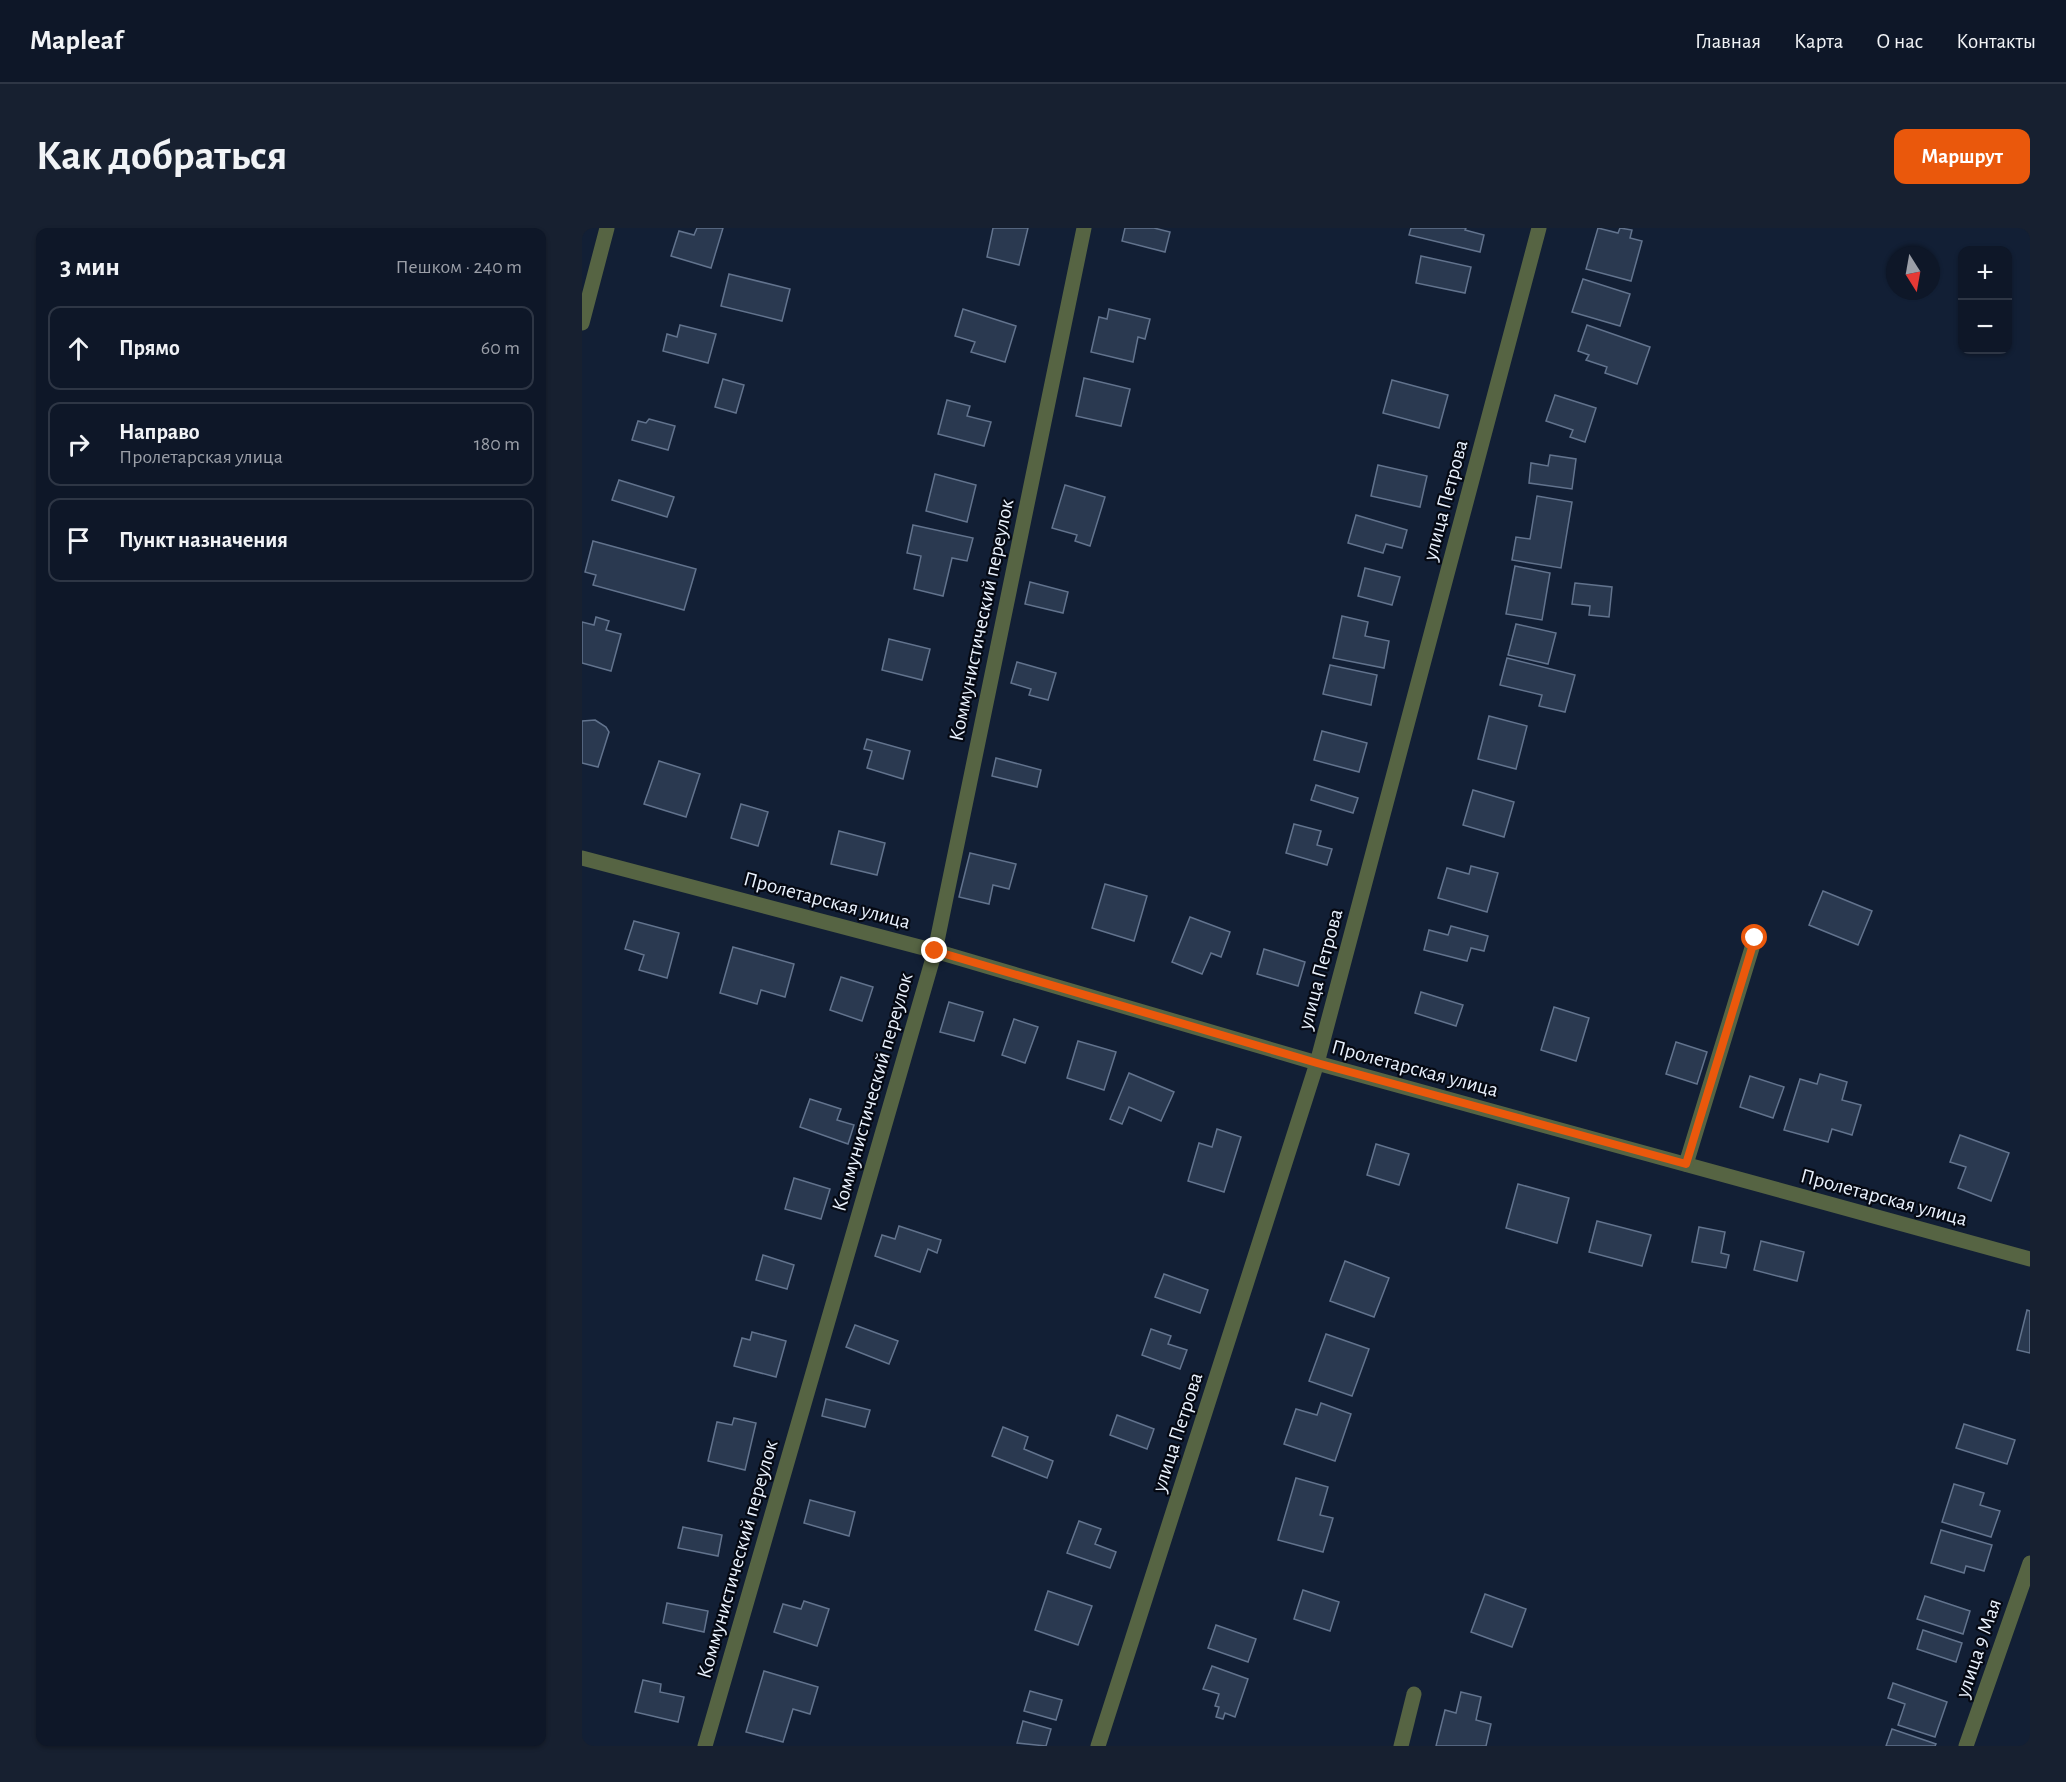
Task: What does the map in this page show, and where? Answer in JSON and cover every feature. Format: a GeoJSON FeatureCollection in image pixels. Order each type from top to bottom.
{"type":"FeatureCollection","features":[{"type":"Feature","properties":{"kind":"street"},"geometry":{"type":"LineString","coordinates":[[582,323],[607,228]]}},
{"type":"Feature","properties":{"kind":"street","name":"Коммунистический переулок"},"geometry":{"type":"LineString","coordinates":[[705,1746],[935,951],[1084,228]]}},
{"type":"Feature","properties":{"kind":"street","name":"улица Петрова"},"geometry":{"type":"LineString","coordinates":[[1098,1746],[1317,1063],[1539,228]]}},
{"type":"Feature","properties":{"kind":"street","name":"Пролетарская улица"},"geometry":{"type":"LineString","coordinates":[[582,858],[935,951],[1317,1063],[2030,1259]]}},
{"type":"Feature","properties":{"kind":"street"},"geometry":{"type":"LineString","coordinates":[[1686,1164],[1755,938]]}},
{"type":"Feature","properties":{"kind":"street","name":"улица 9 Мая"},"geometry":{"type":"LineString","coordinates":[[1966,1746],[2030,1563]]}},
{"type":"Feature","properties":{"kind":"street"},"geometry":{"type":"LineString","coordinates":[[1401,1746],[1414,1694]]}},
{"type":"Feature","properties":{"kind":"building"},"geometry":{"type":"Polygon","coordinates":[[[697,228],[723,228],[711,268],[671,256],[679,231],[694,235],[697,228]]]}},
{"type":"Feature","properties":{"kind":"building"},"geometry":{"type":"Polygon","coordinates":[[[993,228],[1028,228],[1019,265],[987,257],[993,228]]]}},
{"type":"Feature","properties":{"kind":"building"},"geometry":{"type":"Polygon","coordinates":[[[1125,228],[1154,228],[1170,232],[1165,252],[1122,241],[1125,228]]]}},
{"type":"Feature","properties":{"kind":"building"},"geometry":{"type":"Polygon","coordinates":[[[1411,228],[1466,228],[1465,230],[1484,235],[1480,252],[1409,235],[1411,228]]]}},
{"type":"Feature","properties":{"kind":"building"},"geometry":{"type":"Polygon","coordinates":[[[1598,228],[1618,233],[1620,228],[1632,230],[1630,238],[1642,241],[1631,281],[1586,269],[1598,228]]]}},
{"type":"Feature","properties":{"kind":"building"},"geometry":{"type":"Polygon","coordinates":[[[1421,256],[1471,267],[1465,293],[1416,283],[1421,256]]]}},
{"type":"Feature","properties":{"kind":"building"},"geometry":{"type":"Polygon","coordinates":[[[729,274],[790,289],[782,321],[721,306],[729,274]]]}},
{"type":"Feature","properties":{"kind":"building"},"geometry":{"type":"Polygon","coordinates":[[[1583,279],[1630,294],[1620,326],[1572,312],[1583,279]]]}},
{"type":"Feature","properties":{"kind":"building"},"geometry":{"type":"Polygon","coordinates":[[[963,309],[1016,326],[1005,362],[971,352],[975,342],[955,336],[963,309]]]}},
{"type":"Feature","properties":{"kind":"building"},"geometry":{"type":"Polygon","coordinates":[[[1109,309],[1150,319],[1145,339],[1138,337],[1133,362],[1091,352],[1099,317],[1107,319],[1109,309]]]}},
{"type":"Feature","properties":{"kind":"building"},"geometry":{"type":"Polygon","coordinates":[[[680,325],[716,334],[708,363],[663,351],[667,334],[677,337],[680,325]]]}},
{"type":"Feature","properties":{"kind":"building"},"geometry":{"type":"Polygon","coordinates":[[[1587,325],[1650,347],[1637,384],[1605,373],[1607,367],[1586,360],[1589,355],[1578,351],[1587,325]]]}},
{"type":"Feature","properties":{"kind":"building"},"geometry":{"type":"Polygon","coordinates":[[[1084,378],[1130,389],[1121,426],[1076,416],[1084,378]]]}},
{"type":"Feature","properties":{"kind":"building"},"geometry":{"type":"Polygon","coordinates":[[[723,379],[744,385],[736,413],[715,407],[723,379]]]}},
{"type":"Feature","properties":{"kind":"building"},"geometry":{"type":"Polygon","coordinates":[[[1392,380],[1448,395],[1439,428],[1383,413],[1392,380]]]}},
{"type":"Feature","properties":{"kind":"building"},"geometry":{"type":"Polygon","coordinates":[[[1555,395],[1596,408],[1585,442],[1570,437],[1573,430],[1546,421],[1555,395]]]}},
{"type":"Feature","properties":{"kind":"building"},"geometry":{"type":"Polygon","coordinates":[[[947,400],[970,406],[967,416],[991,422],[984,446],[938,434],[947,400]]]}},
{"type":"Feature","properties":{"kind":"building"},"geometry":{"type":"Polygon","coordinates":[[[649,419],[675,426],[668,450],[632,440],[638,421],[646,423],[649,419]]]}},
{"type":"Feature","properties":{"kind":"building"},"geometry":{"type":"Polygon","coordinates":[[[1550,455],[1576,459],[1572,489],[1529,483],[1531,463],[1548,466],[1550,455]]]}},
{"type":"Feature","properties":{"kind":"building"},"geometry":{"type":"Polygon","coordinates":[[[1378,465],[1427,476],[1420,507],[1371,496],[1378,465]]]}},
{"type":"Feature","properties":{"kind":"building"},"geometry":{"type":"Polygon","coordinates":[[[935,474],[976,485],[967,522],[926,511],[935,474]]]}},
{"type":"Feature","properties":{"kind":"building"},"geometry":{"type":"Polygon","coordinates":[[[619,480],[674,497],[667,517],[612,500],[619,480]]]}},
{"type":"Feature","properties":{"kind":"building"},"geometry":{"type":"Polygon","coordinates":[[[1065,485],[1105,497],[1090,546],[1075,541],[1077,535],[1052,528],[1065,485]]]}},
{"type":"Feature","properties":{"kind":"building"},"geometry":{"type":"Polygon","coordinates":[[[1537,496],[1572,502],[1561,568],[1512,560],[1516,537],[1530,539],[1537,496]]]}},
{"type":"Feature","properties":{"kind":"building"},"geometry":{"type":"Polygon","coordinates":[[[1356,515],[1407,530],[1402,548],[1386,544],[1383,553],[1348,543],[1356,515]]]}},
{"type":"Feature","properties":{"kind":"building"},"geometry":{"type":"Polygon","coordinates":[[[913,525],[973,538],[967,561],[952,558],[943,596],[914,589],[921,556],[907,553],[913,525]]]}},
{"type":"Feature","properties":{"kind":"building"},"geometry":{"type":"Polygon","coordinates":[[[593,541],[696,569],[684,610],[593,585],[596,575],[585,572],[593,541]]]}},
{"type":"Feature","properties":{"kind":"building"},"geometry":{"type":"Polygon","coordinates":[[[1515,566],[1550,573],[1542,620],[1506,614],[1515,566]]]}},
{"type":"Feature","properties":{"kind":"building"},"geometry":{"type":"Polygon","coordinates":[[[1365,568],[1400,577],[1392,605],[1358,596],[1365,568]]]}},
{"type":"Feature","properties":{"kind":"building"},"geometry":{"type":"Polygon","coordinates":[[[1030,582],[1068,592],[1063,613],[1025,604],[1030,582]]]}},
{"type":"Feature","properties":{"kind":"building"},"geometry":{"type":"Polygon","coordinates":[[[1575,583],[1612,587],[1609,617],[1589,615],[1590,606],[1572,604],[1575,583]]]}},
{"type":"Feature","properties":{"kind":"building"},"geometry":{"type":"Polygon","coordinates":[[[1342,616],[1368,622],[1365,636],[1389,641],[1384,668],[1333,658],[1342,616]]]}},
{"type":"Feature","properties":{"kind":"building"},"geometry":{"type":"Polygon","coordinates":[[[596,617],[609,621],[606,630],[621,634],[611,671],[582,663],[582,622],[594,625],[596,617]]]}},
{"type":"Feature","properties":{"kind":"building"},"geometry":{"type":"Polygon","coordinates":[[[1516,624],[1556,633],[1548,664],[1508,655],[1516,624]]]}},
{"type":"Feature","properties":{"kind":"building"},"geometry":{"type":"Polygon","coordinates":[[[889,639],[930,649],[922,680],[882,670],[889,639]]]}},
{"type":"Feature","properties":{"kind":"building"},"geometry":{"type":"Polygon","coordinates":[[[1507,658],[1575,675],[1565,712],[1539,706],[1542,695],[1500,685],[1507,658]]]}},
{"type":"Feature","properties":{"kind":"building"},"geometry":{"type":"Polygon","coordinates":[[[1017,662],[1056,673],[1048,700],[1029,695],[1031,689],[1011,683],[1017,662]]]}},
{"type":"Feature","properties":{"kind":"building"},"geometry":{"type":"Polygon","coordinates":[[[1330,665],[1377,675],[1371,705],[1323,694],[1330,665]]]}},
{"type":"Feature","properties":{"kind":"building"},"geometry":{"type":"Polygon","coordinates":[[[1489,716],[1527,726],[1516,769],[1478,759],[1489,716]]]}},
{"type":"Feature","properties":{"kind":"building"},"geometry":{"type":"Polygon","coordinates":[[[595,720],[606,727],[609,732],[598,767],[582,763],[582,721],[595,720]]]}},
{"type":"Feature","properties":{"kind":"building"},"geometry":{"type":"Polygon","coordinates":[[[1322,731],[1367,743],[1359,772],[1314,760],[1322,731]]]}},
{"type":"Feature","properties":{"kind":"building"},"geometry":{"type":"Polygon","coordinates":[[[867,739],[910,751],[903,779],[867,768],[872,751],[864,749],[867,739]]]}},
{"type":"Feature","properties":{"kind":"building"},"geometry":{"type":"Polygon","coordinates":[[[996,758],[1041,770],[1037,787],[992,776],[996,758]]]}},
{"type":"Feature","properties":{"kind":"building"},"geometry":{"type":"Polygon","coordinates":[[[659,761],[700,774],[686,817],[644,804],[659,761]]]}},
{"type":"Feature","properties":{"kind":"building"},"geometry":{"type":"Polygon","coordinates":[[[1316,785],[1358,798],[1353,813],[1311,800],[1316,785]]]}},
{"type":"Feature","properties":{"kind":"building"},"geometry":{"type":"Polygon","coordinates":[[[1473,790],[1514,802],[1504,837],[1463,825],[1473,790]]]}},
{"type":"Feature","properties":{"kind":"building"},"geometry":{"type":"Polygon","coordinates":[[[741,804],[768,812],[758,846],[731,838],[741,804]]]}},
{"type":"Feature","properties":{"kind":"building"},"geometry":{"type":"Polygon","coordinates":[[[1294,824],[1321,831],[1317,845],[1332,849],[1327,865],[1286,853],[1294,824]]]}},
{"type":"Feature","properties":{"kind":"building"},"geometry":{"type":"Polygon","coordinates":[[[839,831],[885,843],[877,875],[831,864],[839,831]]]}},
{"type":"Feature","properties":{"kind":"building"},"geometry":{"type":"Polygon","coordinates":[[[970,853],[1016,864],[1009,889],[993,885],[989,904],[959,897],[970,853]]]}},
{"type":"Feature","properties":{"kind":"building"},"geometry":{"type":"Polygon","coordinates":[[[1471,866],[1498,873],[1487,912],[1438,898],[1447,868],[1469,874],[1471,866]]]}},
{"type":"Feature","properties":{"kind":"building"},"geometry":{"type":"Polygon","coordinates":[[[1105,884],[1147,896],[1134,941],[1092,928],[1105,884]]]}},
{"type":"Feature","properties":{"kind":"building"},"geometry":{"type":"Polygon","coordinates":[[[1823,891],[1872,911],[1858,945],[1809,925],[1823,891]]]}},
{"type":"Feature","properties":{"kind":"building"},"geometry":{"type":"Polygon","coordinates":[[[1190,917],[1230,932],[1221,957],[1211,953],[1202,974],[1172,962],[1190,917]]]}},
{"type":"Feature","properties":{"kind":"building"},"geometry":{"type":"Polygon","coordinates":[[[634,921],[679,933],[667,978],[639,970],[644,955],[625,949],[634,921]]]}},
{"type":"Feature","properties":{"kind":"building"},"geometry":{"type":"Polygon","coordinates":[[[1451,926],[1488,936],[1484,951],[1471,948],[1467,961],[1424,950],[1429,930],[1448,935],[1451,926]]]}},
{"type":"Feature","properties":{"kind":"building"},"geometry":{"type":"Polygon","coordinates":[[[733,947],[794,964],[785,997],[761,990],[757,1004],[720,993],[733,947]]]}},
{"type":"Feature","properties":{"kind":"building"},"geometry":{"type":"Polygon","coordinates":[[[1264,949],[1305,962],[1298,986],[1257,974],[1264,949]]]}},
{"type":"Feature","properties":{"kind":"building"},"geometry":{"type":"Polygon","coordinates":[[[841,977],[873,987],[862,1021],[830,1010],[841,977]]]}},
{"type":"Feature","properties":{"kind":"building"},"geometry":{"type":"Polygon","coordinates":[[[1421,992],[1463,1005],[1456,1026],[1415,1013],[1421,992]]]}},
{"type":"Feature","properties":{"kind":"building"},"geometry":{"type":"Polygon","coordinates":[[[949,1002],[983,1012],[974,1041],[940,1032],[949,1002]]]}},
{"type":"Feature","properties":{"kind":"building"},"geometry":{"type":"Polygon","coordinates":[[[1554,1007],[1589,1018],[1576,1061],[1541,1050],[1554,1007]]]}},
{"type":"Feature","properties":{"kind":"building"},"geometry":{"type":"Polygon","coordinates":[[[1014,1019],[1038,1027],[1025,1063],[1002,1055],[1014,1019]]]}},
{"type":"Feature","properties":{"kind":"building"},"geometry":{"type":"Polygon","coordinates":[[[1078,1041],[1116,1052],[1104,1090],[1067,1078],[1078,1041]]]}},
{"type":"Feature","properties":{"kind":"building"},"geometry":{"type":"Polygon","coordinates":[[[1676,1042],[1707,1052],[1697,1084],[1666,1074],[1676,1042]]]}},
{"type":"Feature","properties":{"kind":"building"},"geometry":{"type":"Polygon","coordinates":[[[1129,1073],[1174,1092],[1161,1121],[1129,1107],[1122,1124],[1110,1119],[1129,1073]]]}},
{"type":"Feature","properties":{"kind":"building"},"geometry":{"type":"Polygon","coordinates":[[[1820,1074],[1847,1082],[1842,1100],[1861,1105],[1852,1135],[1832,1129],[1828,1142],[1784,1130],[1800,1079],[1817,1084],[1820,1074]]]}},
{"type":"Feature","properties":{"kind":"building"},"geometry":{"type":"Polygon","coordinates":[[[1750,1076],[1784,1087],[1773,1118],[1740,1107],[1750,1076]]]}},
{"type":"Feature","properties":{"kind":"building"},"geometry":{"type":"Polygon","coordinates":[[[810,1099],[841,1109],[837,1120],[854,1125],[848,1144],[800,1127],[810,1099]]]}},
{"type":"Feature","properties":{"kind":"building"},"geometry":{"type":"Polygon","coordinates":[[[1217,1129],[1241,1137],[1224,1192],[1188,1181],[1199,1143],[1212,1147],[1217,1129]]]}},
{"type":"Feature","properties":{"kind":"building"},"geometry":{"type":"Polygon","coordinates":[[[1960,1135],[2009,1153],[1991,1201],[1958,1188],[1966,1167],[1950,1162],[1960,1135]]]}},
{"type":"Feature","properties":{"kind":"building"},"geometry":{"type":"Polygon","coordinates":[[[1376,1144],[1409,1154],[1399,1185],[1367,1175],[1376,1144]]]}},
{"type":"Feature","properties":{"kind":"building"},"geometry":{"type":"Polygon","coordinates":[[[794,1178],[830,1189],[821,1219],[785,1209],[794,1178]]]}},
{"type":"Feature","properties":{"kind":"building"},"geometry":{"type":"Polygon","coordinates":[[[1518,1184],[1569,1198],[1557,1243],[1506,1228],[1518,1184]]]}},
{"type":"Feature","properties":{"kind":"building"},"geometry":{"type":"Polygon","coordinates":[[[1597,1221],[1651,1235],[1642,1266],[1589,1252],[1597,1221]]]}},
{"type":"Feature","properties":{"kind":"building"},"geometry":{"type":"Polygon","coordinates":[[[899,1226],[941,1240],[937,1253],[928,1249],[920,1272],[875,1256],[882,1235],[895,1239],[899,1226]]]}},
{"type":"Feature","properties":{"kind":"building"},"geometry":{"type":"Polygon","coordinates":[[[1699,1227],[1725,1232],[1721,1253],[1729,1255],[1726,1268],[1692,1262],[1699,1227]]]}},
{"type":"Feature","properties":{"kind":"building"},"geometry":{"type":"Polygon","coordinates":[[[1761,1241],[1804,1252],[1797,1281],[1754,1270],[1761,1241]]]}},
{"type":"Feature","properties":{"kind":"building"},"geometry":{"type":"Polygon","coordinates":[[[763,1255],[794,1265],[787,1289],[756,1280],[763,1255]]]}},
{"type":"Feature","properties":{"kind":"building"},"geometry":{"type":"Polygon","coordinates":[[[1345,1261],[1389,1278],[1374,1317],[1330,1301],[1345,1261]]]}},
{"type":"Feature","properties":{"kind":"building"},"geometry":{"type":"Polygon","coordinates":[[[1164,1274],[1208,1290],[1200,1313],[1155,1297],[1164,1274]]]}},
{"type":"Feature","properties":{"kind":"building"},"geometry":{"type":"Polygon","coordinates":[[[2027,1310],[2030,1311],[2030,1353],[2017,1350],[2027,1310]]]}},
{"type":"Feature","properties":{"kind":"building"},"geometry":{"type":"Polygon","coordinates":[[[855,1325],[898,1341],[889,1364],[846,1347],[855,1325]]]}},
{"type":"Feature","properties":{"kind":"building"},"geometry":{"type":"Polygon","coordinates":[[[1151,1329],[1171,1336],[1168,1344],[1187,1350],[1180,1369],[1142,1355],[1151,1329]]]}},
{"type":"Feature","properties":{"kind":"building"},"geometry":{"type":"Polygon","coordinates":[[[752,1332],[786,1341],[776,1377],[734,1366],[742,1338],[750,1340],[752,1332]]]}},
{"type":"Feature","properties":{"kind":"building"},"geometry":{"type":"Polygon","coordinates":[[[1326,1334],[1369,1349],[1352,1396],[1309,1381],[1326,1334]]]}},
{"type":"Feature","properties":{"kind":"building"},"geometry":{"type":"Polygon","coordinates":[[[826,1399],[870,1410],[865,1427],[822,1416],[826,1399]]]}},
{"type":"Feature","properties":{"kind":"building"},"geometry":{"type":"Polygon","coordinates":[[[1321,1403],[1351,1414],[1335,1461],[1284,1444],[1296,1409],[1317,1415],[1321,1403]]]}},
{"type":"Feature","properties":{"kind":"building"},"geometry":{"type":"Polygon","coordinates":[[[1117,1415],[1154,1429],[1147,1449],[1110,1435],[1117,1415]]]}},
{"type":"Feature","properties":{"kind":"building"},"geometry":{"type":"Polygon","coordinates":[[[734,1418],[756,1423],[745,1470],[708,1461],[717,1422],[732,1425],[734,1418]]]}},
{"type":"Feature","properties":{"kind":"building"},"geometry":{"type":"Polygon","coordinates":[[[1964,1424],[2015,1440],[2007,1464],[1956,1448],[1964,1424]]]}},
{"type":"Feature","properties":{"kind":"building"},"geometry":{"type":"Polygon","coordinates":[[[1003,1427],[1028,1437],[1024,1449],[1053,1461],[1047,1478],[992,1456],[1003,1427]]]}},
{"type":"Feature","properties":{"kind":"building"},"geometry":{"type":"Polygon","coordinates":[[[1296,1478],[1328,1487],[1320,1515],[1333,1518],[1323,1552],[1278,1540],[1296,1478]]]}},
{"type":"Feature","properties":{"kind":"building"},"geometry":{"type":"Polygon","coordinates":[[[1954,1484],[1984,1493],[1980,1505],[2000,1511],[1991,1537],[1942,1522],[1954,1484]]]}},
{"type":"Feature","properties":{"kind":"building"},"geometry":{"type":"Polygon","coordinates":[[[810,1500],[855,1512],[849,1536],[804,1523],[810,1500]]]}},
{"type":"Feature","properties":{"kind":"building"},"geometry":{"type":"Polygon","coordinates":[[[1079,1521],[1101,1529],[1095,1544],[1116,1552],[1110,1568],[1067,1553],[1079,1521]]]}},
{"type":"Feature","properties":{"kind":"building"},"geometry":{"type":"Polygon","coordinates":[[[683,1527],[722,1535],[718,1556],[678,1548],[683,1527]]]}},
{"type":"Feature","properties":{"kind":"building"},"geometry":{"type":"Polygon","coordinates":[[[1941,1530],[1992,1545],[1984,1571],[1966,1566],[1964,1573],[1931,1563],[1941,1530]]]}},
{"type":"Feature","properties":{"kind":"building"},"geometry":{"type":"Polygon","coordinates":[[[1303,1590],[1339,1602],[1330,1631],[1294,1619],[1303,1590]]]}},
{"type":"Feature","properties":{"kind":"building"},"geometry":{"type":"Polygon","coordinates":[[[1048,1591],[1092,1606],[1078,1645],[1035,1630],[1048,1591]]]}},
{"type":"Feature","properties":{"kind":"building"},"geometry":{"type":"Polygon","coordinates":[[[1485,1594],[1526,1609],[1512,1647],[1471,1632],[1485,1594]]]}},
{"type":"Feature","properties":{"kind":"building"},"geometry":{"type":"Polygon","coordinates":[[[1925,1596],[1970,1611],[1963,1634],[1917,1619],[1925,1596]]]}},
{"type":"Feature","properties":{"kind":"building"},"geometry":{"type":"Polygon","coordinates":[[[804,1601],[829,1609],[817,1646],[774,1632],[783,1604],[801,1609],[804,1601]]]}},
{"type":"Feature","properties":{"kind":"building"},"geometry":{"type":"Polygon","coordinates":[[[667,1603],[708,1611],[704,1632],[663,1623],[667,1603]]]}},
{"type":"Feature","properties":{"kind":"building"},"geometry":{"type":"Polygon","coordinates":[[[1216,1625],[1256,1639],[1248,1662],[1208,1648],[1216,1625]]]}},
{"type":"Feature","properties":{"kind":"building"},"geometry":{"type":"Polygon","coordinates":[[[1923,1630],[1962,1643],[1956,1662],[1917,1649],[1923,1630]]]}},
{"type":"Feature","properties":{"kind":"building"},"geometry":{"type":"Polygon","coordinates":[[[1212,1666],[1248,1679],[1235,1717],[1225,1713],[1223,1719],[1216,1717],[1219,1707],[1215,1706],[1219,1694],[1203,1689],[1212,1666]]]}},
{"type":"Feature","properties":{"kind":"building"},"geometry":{"type":"Polygon","coordinates":[[[764,1671],[818,1687],[810,1714],[793,1709],[783,1742],[746,1732],[764,1671]]]}},
{"type":"Feature","properties":{"kind":"building"},"geometry":{"type":"Polygon","coordinates":[[[643,1680],[661,1684],[660,1692],[684,1697],[678,1722],[635,1712],[643,1680]]]}},
{"type":"Feature","properties":{"kind":"building"},"geometry":{"type":"Polygon","coordinates":[[[1893,1683],[1947,1702],[1935,1737],[1898,1725],[1905,1704],[1888,1698],[1893,1683]]]}},
{"type":"Feature","properties":{"kind":"building"},"geometry":{"type":"Polygon","coordinates":[[[1030,1691],[1062,1700],[1056,1720],[1024,1711],[1030,1691]]]}},
{"type":"Feature","properties":{"kind":"building"},"geometry":{"type":"Polygon","coordinates":[[[1461,1692],[1481,1697],[1476,1720],[1491,1724],[1486,1746],[1436,1746],[1445,1710],[1456,1713],[1461,1692]]]}},
{"type":"Feature","properties":{"kind":"building"},"geometry":{"type":"Polygon","coordinates":[[[1023,1721],[1051,1729],[1046,1746],[1017,1743],[1023,1721]]]}},
{"type":"Feature","properties":{"kind":"building"},"geometry":{"type":"Polygon","coordinates":[[[1892,1729],[1936,1744],[1935,1746],[1886,1746],[1892,1729]]]}},
{"type":"Feature","properties":{"kind":"route"},"geometry":{"type":"LineString","coordinates":[[935,951],[1317,1063],[1686,1164],[1755,938]]}}]}
